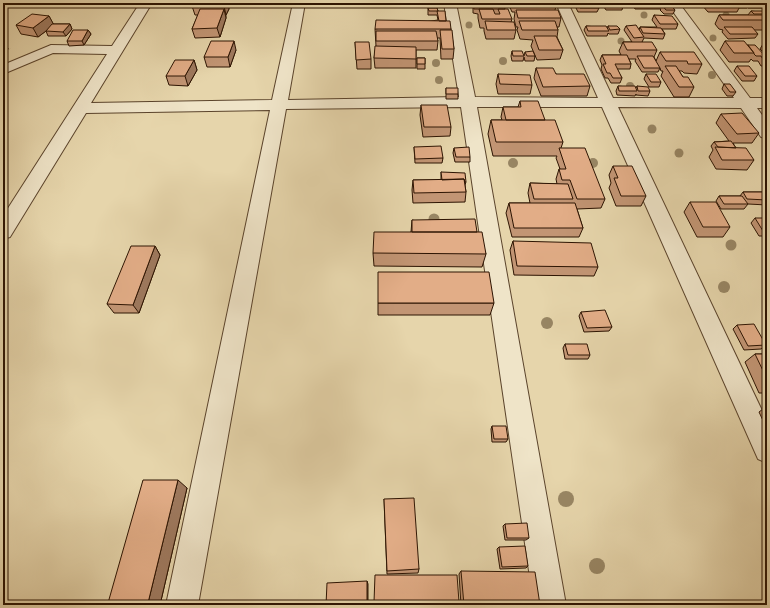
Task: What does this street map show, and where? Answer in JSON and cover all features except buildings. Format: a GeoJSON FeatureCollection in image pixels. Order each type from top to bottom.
{"type":"FeatureCollection","features":[{"type":"Feature","properties":{"kind":"street"},"geometry":{"type":"LineString","coordinates":[[3,232],[146,3]]}},
{"type":"Feature","properties":{"kind":"street"},"geometry":{"type":"LineString","coordinates":[[182,605],[300,3]]}},
{"type":"Feature","properties":{"kind":"street"},"geometry":{"type":"LineString","coordinates":[[450,3],[468,102],[550,605]]}},
{"type":"Feature","properties":{"kind":"street"},"geometry":{"type":"LineString","coordinates":[[562,3],[767,450]]}},
{"type":"Feature","properties":{"kind":"street"},"geometry":{"type":"LineString","coordinates":[[673,3],[767,133]]}},
{"type":"Feature","properties":{"kind":"street"},"geometry":{"type":"LineString","coordinates":[[3,70],[51,49],[117,50]]}},
{"type":"Feature","properties":{"kind":"street"},"geometry":{"type":"LineString","coordinates":[[80,108],[468,102],[767,103]]}}]}
